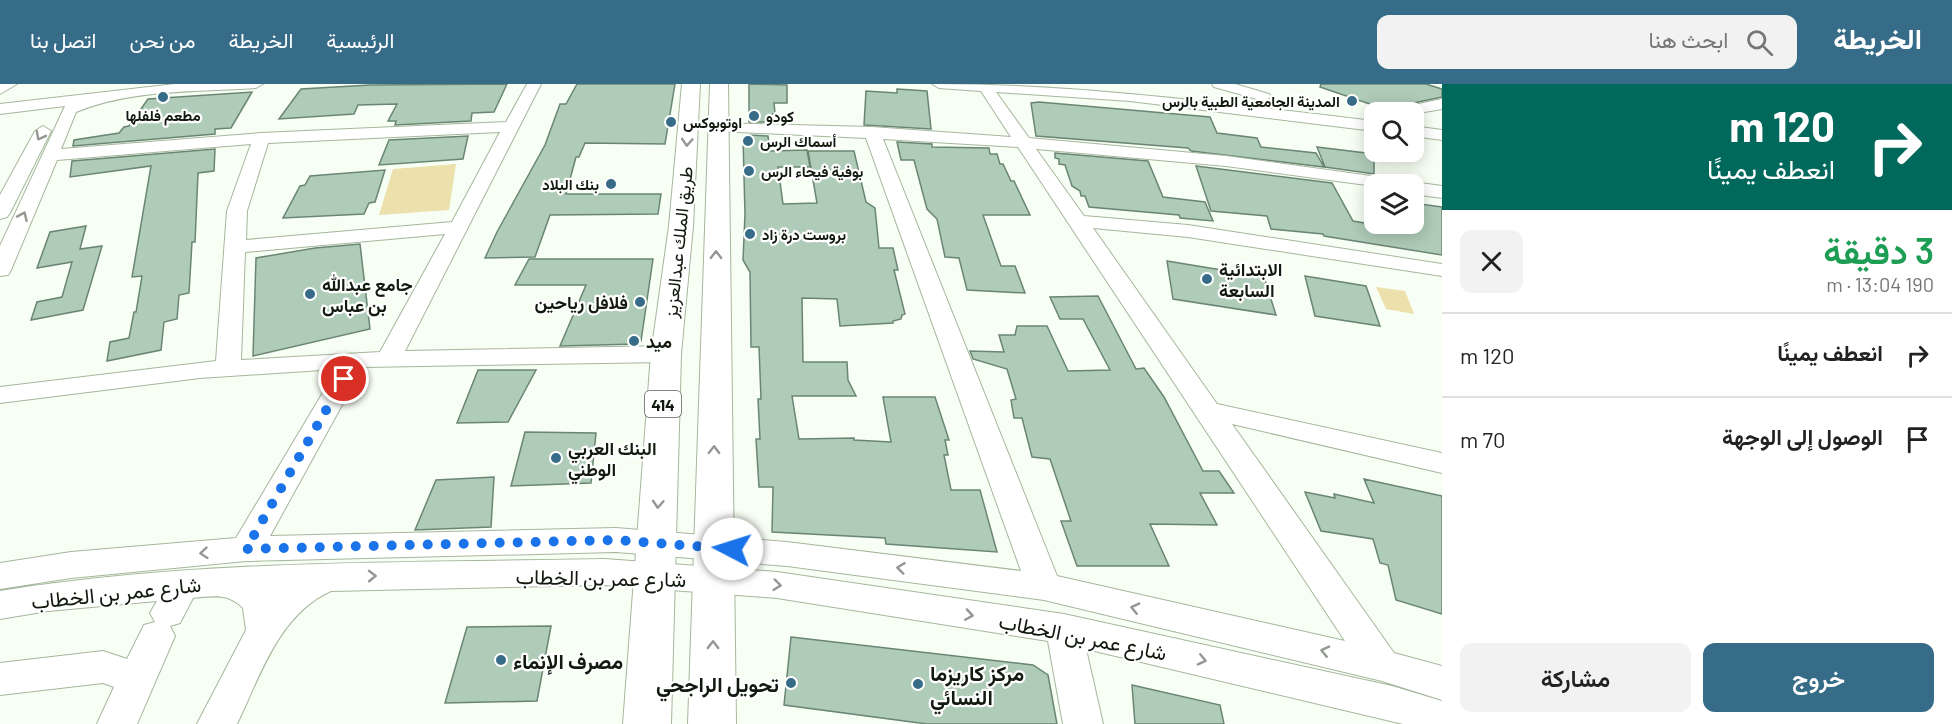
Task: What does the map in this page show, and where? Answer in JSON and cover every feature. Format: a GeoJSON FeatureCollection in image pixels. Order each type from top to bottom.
{"type":"FeatureCollection","features":[{"type":"Feature","properties":{"kind":"highway","name":"طريق الملك عبدالعزيز"},"geometry":{"type":"LineString","coordinates":[[712,724],[718,126],[713,84]]}},
{"type":"Feature","properties":{"kind":"highway","name":"طريق الملك عبدالعزيز"},"geometry":{"type":"LineString","coordinates":[[647,724],[666,354],[681,226],[713,84]]}},
{"type":"Feature","properties":{"kind":"street"},"geometry":{"type":"LineString","coordinates":[[0,90],[10,84]]}},
{"type":"Feature","properties":{"kind":"street"},"geometry":{"type":"LineString","coordinates":[[0,101],[150,86],[212,84]]}},
{"type":"Feature","properties":{"kind":"street"},"geometry":{"type":"LineString","coordinates":[[0,270],[70,109],[92,100],[150,86],[256,84]]}},
{"type":"Feature","properties":{"kind":"street"},"geometry":{"type":"LineString","coordinates":[[389,359],[534,84]]}},
{"type":"Feature","properties":{"kind":"street"},"geometry":{"type":"LineString","coordinates":[[939,84],[1215,105],[1364,125]]}},
{"type":"Feature","properties":{"kind":"street"},"geometry":{"type":"LineString","coordinates":[[1040,84],[1217,99],[1364,118]]}},
{"type":"Feature","properties":{"kind":"street"},"geometry":{"type":"LineString","coordinates":[[1219,84],[1241,92],[1284,99]]}},
{"type":"Feature","properties":{"kind":"street"},"geometry":{"type":"LineString","coordinates":[[985,87],[1025,142],[1382,665]]}},
{"type":"Feature","properties":{"kind":"street"},"geometry":{"type":"LineString","coordinates":[[48,88],[82,92]]}},
{"type":"Feature","properties":{"kind":"street"},"geometry":{"type":"LineString","coordinates":[[0,109],[112,96]]}},
{"type":"Feature","properties":{"kind":"street"},"geometry":{"type":"LineString","coordinates":[[1424,107],[1442,104]]}},
{"type":"Feature","properties":{"kind":"street"},"geometry":{"type":"LineString","coordinates":[[0,213],[53,112],[43,106],[23,106]]}},
{"type":"Feature","properties":{"kind":"street"},"geometry":{"type":"LineString","coordinates":[[718,126],[872,132],[1161,153],[1364,180]]}},
{"type":"Feature","properties":{"kind":"street"},"geometry":{"type":"LineString","coordinates":[[1424,126],[1442,128]]}},
{"type":"Feature","properties":{"kind":"street"},"geometry":{"type":"LineString","coordinates":[[50,155],[261,138],[511,127]]}},
{"type":"Feature","properties":{"kind":"street"},"geometry":{"type":"LineString","coordinates":[[872,132],[1044,587]]}},
{"type":"Feature","properties":{"kind":"street"},"geometry":{"type":"LineString","coordinates":[[1424,133],[1442,135]]}},
{"type":"Feature","properties":{"kind":"street"},"geometry":{"type":"LineString","coordinates":[[228,368],[237,211],[261,138]]}},
{"type":"Feature","properties":{"kind":"street"},"geometry":{"type":"LineString","coordinates":[[1424,190],[1442,192]]}},
{"type":"Feature","properties":{"kind":"street"},"geometry":{"type":"LineString","coordinates":[[1079,221],[1188,231],[1442,270]]}},
{"type":"Feature","properties":{"kind":"street"},"geometry":{"type":"LineString","coordinates":[[235,247],[459,226]]}},
{"type":"Feature","properties":{"kind":"street"},"geometry":{"type":"LineString","coordinates":[[0,395],[228,368],[355,360],[666,354]]}},
{"type":"Feature","properties":{"kind":"street"},"geometry":{"type":"LineString","coordinates":[[246,549],[355,360]]}},
{"type":"Feature","properties":{"kind":"street"},"geometry":{"type":"LineString","coordinates":[[1208,410],[1442,463]]}},
{"type":"Feature","properties":{"kind":"street","name":"شارع عمر بن الخطاب"},"geometry":{"type":"LineString","coordinates":[[0,576],[71,565],[246,549],[616,540],[656,559]]}},
{"type":"Feature","properties":{"kind":"street","name":"شارع عمر بن الخطاب"},"geometry":{"type":"LineString","coordinates":[[0,605],[48,597],[169,611],[221,582],[331,577],[605,572],[656,559],[713,564],[787,554],[1044,587],[1382,665],[1442,683]]}},
{"type":"Feature","properties":{"kind":"street","name":"شارع عمر بن الخطاب"},"geometry":{"type":"LineString","coordinates":[[713,564],[777,585],[1064,629],[1392,703],[1442,719]]}},
{"type":"Feature","properties":{"kind":"street"},"geometry":{"type":"LineString","coordinates":[[217,724],[264,631],[277,612],[305,586],[331,577]]}},
{"type":"Feature","properties":{"kind":"street"},"geometry":{"type":"LineString","coordinates":[[221,582],[242,587],[254,595],[265,614],[264,631]]}},
{"type":"Feature","properties":{"kind":"street"},"geometry":{"type":"LineString","coordinates":[[117,724],[136,678],[169,611]]}},
{"type":"Feature","properties":{"kind":"street"},"geometry":{"type":"LineString","coordinates":[[1064,629],[1083,724]]}},
{"type":"Feature","properties":{"kind":"street"},"geometry":{"type":"LineString","coordinates":[[0,679],[103,667],[136,678]]}},
{"type":"Feature","properties":{"kind":"shaded area"},"geometry":{"type":"Polygon","coordinates":[[[456,164],[449,210],[379,215],[393,169],[456,164]]]}},
{"type":"Feature","properties":{"kind":"shaded area"},"geometry":{"type":"Polygon","coordinates":[[[1376,287],[1405,291],[1414,314],[1386,309],[1376,287]]]}},
{"type":"Feature","properties":{"kind":"building"},"geometry":{"type":"Polygon","coordinates":[[[507,84],[494,112],[472,113],[471,121],[395,125],[396,121],[388,121],[397,104],[358,105],[354,114],[279,119],[301,89],[370,85],[507,84]]]}},
{"type":"Feature","properties":{"kind":"building"},"geometry":{"type":"Polygon","coordinates":[[[577,84],[675,84],[665,144],[585,143],[579,157],[576,157],[566,194],[661,194],[658,214],[550,215],[535,257],[485,258],[545,145],[560,104],[566,104],[577,84]]]}},
{"type":"Feature","properties":{"kind":"building"},"geometry":{"type":"Polygon","coordinates":[[[749,84],[787,85],[787,103],[774,103],[775,113],[765,118],[766,122],[749,122],[749,84]]]}},
{"type":"Feature","properties":{"kind":"building"},"geometry":{"type":"Polygon","coordinates":[[[1321,84],[1426,84],[1442,89],[1442,97],[1418,102],[1364,102],[1320,87],[1321,84]]]}},
{"type":"Feature","properties":{"kind":"building"},"geometry":{"type":"Polygon","coordinates":[[[897,89],[927,91],[931,129],[864,125],[866,91],[897,93],[897,89]]]}},
{"type":"Feature","properties":{"kind":"building"},"geometry":{"type":"Polygon","coordinates":[[[252,92],[231,128],[215,129],[215,134],[73,146],[74,140],[119,133],[124,127],[129,126],[148,99],[252,92]]]}},
{"type":"Feature","properties":{"kind":"building"},"geometry":{"type":"Polygon","coordinates":[[[1031,103],[1210,117],[1217,133],[1257,138],[1261,147],[1316,153],[1324,167],[1191,151],[1188,148],[1036,136],[1031,103]]]}},
{"type":"Feature","properties":{"kind":"building"},"geometry":{"type":"Polygon","coordinates":[[[749,135],[768,136],[770,151],[807,150],[810,167],[778,167],[783,204],[817,203],[808,151],[854,151],[866,202],[875,208],[879,248],[893,248],[898,270],[894,270],[905,314],[893,323],[840,326],[837,299],[802,298],[803,362],[847,362],[848,380],[856,396],[792,396],[799,439],[854,438],[854,440],[891,442],[883,397],[935,397],[949,440],[945,440],[948,455],[944,455],[951,490],[980,490],[997,552],[886,544],[885,538],[772,532],[773,487],[759,487],[756,439],[760,439],[759,347],[751,347],[750,272],[743,260],[745,214],[743,138],[749,138],[749,135]]]}},
{"type":"Feature","properties":{"kind":"building"},"geometry":{"type":"Polygon","coordinates":[[[468,136],[463,159],[379,165],[389,140],[468,136]]]}},
{"type":"Feature","properties":{"kind":"building"},"geometry":{"type":"Polygon","coordinates":[[[897,142],[932,144],[932,147],[989,148],[990,154],[997,154],[1000,164],[1003,164],[1011,181],[1014,181],[1030,215],[983,215],[1001,266],[1015,266],[1025,293],[967,290],[959,258],[945,257],[937,219],[927,209],[914,160],[901,160],[897,142]]]}},
{"type":"Feature","properties":{"kind":"building"},"geometry":{"type":"Polygon","coordinates":[[[1317,147],[1364,153],[1364,162],[1374,162],[1374,174],[1325,167],[1317,147]]]}},
{"type":"Feature","properties":{"kind":"building"},"geometry":{"type":"Polygon","coordinates":[[[215,149],[214,171],[198,173],[195,242],[192,242],[189,293],[179,295],[177,319],[164,322],[161,350],[107,361],[110,342],[129,338],[134,312],[136,312],[142,276],[132,277],[151,166],[70,177],[72,161],[215,149]]]}},
{"type":"Feature","properties":{"kind":"building"},"geometry":{"type":"Polygon","coordinates":[[[1055,153],[1148,161],[1163,197],[1205,202],[1213,221],[1180,218],[1179,215],[1089,207],[1085,196],[1081,196],[1080,191],[1072,186],[1065,165],[1059,164],[1055,153]]]}},
{"type":"Feature","properties":{"kind":"building"},"geometry":{"type":"Polygon","coordinates":[[[1196,166],[1332,183],[1353,221],[1364,223],[1364,234],[1424,234],[1424,205],[1442,207],[1442,255],[1323,234],[1271,229],[1267,216],[1211,211],[1196,166]]]}},
{"type":"Feature","properties":{"kind":"building"},"geometry":{"type":"Polygon","coordinates":[[[385,170],[375,202],[369,203],[364,214],[283,218],[300,186],[305,185],[310,176],[385,170]]]}},
{"type":"Feature","properties":{"kind":"building"},"geometry":{"type":"Polygon","coordinates":[[[86,226],[80,249],[102,246],[83,310],[31,320],[37,302],[62,297],[72,262],[37,268],[50,232],[86,226]]]}},
{"type":"Feature","properties":{"kind":"building","name":"جامع عبدالله بن عباس"},"geometry":{"type":"Polygon","coordinates":[[[360,244],[370,329],[253,356],[256,258],[315,248],[360,244]]]}},
{"type":"Feature","properties":{"kind":"building"},"geometry":{"type":"Polygon","coordinates":[[[529,259],[653,259],[641,341],[637,344],[560,346],[586,285],[515,285],[529,259]]]}},
{"type":"Feature","properties":{"kind":"building"},"geometry":{"type":"Polygon","coordinates":[[[1167,261],[1264,277],[1276,315],[1173,299],[1167,261]]]}},
{"type":"Feature","properties":{"kind":"building"},"geometry":{"type":"Polygon","coordinates":[[[1305,276],[1366,286],[1380,326],[1315,316],[1305,276]]]}},
{"type":"Feature","properties":{"kind":"building"},"geometry":{"type":"Polygon","coordinates":[[[1098,296],[1136,369],[1144,368],[1164,397],[1203,471],[1219,471],[1234,493],[1200,493],[1217,525],[1150,524],[1169,566],[1077,566],[1061,521],[1071,521],[1050,459],[1032,457],[1022,418],[1014,418],[1011,400],[1016,399],[1007,369],[973,359],[970,351],[1004,352],[999,335],[1015,335],[1017,326],[1047,326],[1068,371],[1110,370],[1083,319],[1060,319],[1050,297],[1098,296]]]}},
{"type":"Feature","properties":{"kind":"building"},"geometry":{"type":"Polygon","coordinates":[[[478,370],[536,370],[508,422],[457,423],[478,370]]]}},
{"type":"Feature","properties":{"kind":"building","name":"البنك العربي الوطني"},"geometry":{"type":"Polygon","coordinates":[[[525,432],[596,433],[591,483],[511,486],[525,432]]]}},
{"type":"Feature","properties":{"kind":"building"},"geometry":{"type":"Polygon","coordinates":[[[494,477],[491,527],[415,530],[436,480],[494,477]]]}},
{"type":"Feature","properties":{"kind":"building"},"geometry":{"type":"Polygon","coordinates":[[[1364,479],[1442,496],[1442,614],[1396,600],[1388,565],[1380,563],[1373,539],[1321,531],[1305,492],[1335,498],[1334,494],[1374,503],[1364,479]]]}},
{"type":"Feature","properties":{"kind":"building"},"geometry":{"type":"Polygon","coordinates":[[[551,626],[537,701],[445,703],[467,627],[551,626]]]}},
{"type":"Feature","properties":{"kind":"building"},"geometry":{"type":"Polygon","coordinates":[[[791,637],[1033,665],[1048,675],[1057,724],[927,724],[784,705],[791,637]]]}},
{"type":"Feature","properties":{"kind":"building"},"geometry":{"type":"Polygon","coordinates":[[[1132,685],[1220,705],[1224,724],[1135,724],[1132,685]]]}},
{"type":"Feature","properties":{"kind":"place","name":"مطعم فلفلها"},"geometry":{"type":"Point","coordinates":[163,97]}},
{"type":"Feature","properties":{"kind":"place","name":"المدينة الجامعية الطبية بالرس"},"geometry":{"type":"Point","coordinates":[1352,101]}},
{"type":"Feature","properties":{"kind":"place","name":"كودو"},"geometry":{"type":"Point","coordinates":[754,116]}},
{"type":"Feature","properties":{"kind":"place","name":"اوتوبوكس"},"geometry":{"type":"Point","coordinates":[671,122]}},
{"type":"Feature","properties":{"kind":"place","name":"أسماك الرس"},"geometry":{"type":"Point","coordinates":[748,141]}},
{"type":"Feature","properties":{"kind":"place","name":"بوفية فيحاء الرس"},"geometry":{"type":"Point","coordinates":[749,171]}},
{"type":"Feature","properties":{"kind":"place","name":"بنك البلاد"},"geometry":{"type":"Point","coordinates":[611,184]}},
{"type":"Feature","properties":{"kind":"place","name":"بروست درة زاد"},"geometry":{"type":"Point","coordinates":[750,234]}},
{"type":"Feature","properties":{"kind":"place","name":"الابتدائية السابعة"},"geometry":{"type":"Point","coordinates":[1207,279]}},
{"type":"Feature","properties":{"kind":"place","name":"جامع عبدالله بن عباس"},"geometry":{"type":"Point","coordinates":[310,294]}},
{"type":"Feature","properties":{"kind":"place","name":"فلافل رياحين"},"geometry":{"type":"Point","coordinates":[640,302]}},
{"type":"Feature","properties":{"kind":"place","name":"ميد"},"geometry":{"type":"Point","coordinates":[634,341]}},
{"type":"Feature","properties":{"kind":"place","name":"البنك العربي الوطني"},"geometry":{"type":"Point","coordinates":[556,458]}},
{"type":"Feature","properties":{"kind":"place","name":"مصرف الإنماء"},"geometry":{"type":"Point","coordinates":[501,660]}},
{"type":"Feature","properties":{"kind":"place","name":"تحويل الراجحي"},"geometry":{"type":"Point","coordinates":[791,683]}},
{"type":"Feature","properties":{"kind":"place","name":"مركز كاريزما النسائي"},"geometry":{"type":"Point","coordinates":[918,684]}},
{"type":"Feature","properties":{"kind":"route"},"geometry":{"type":"LineString","coordinates":[[344,379],[246,549],[616,540],[732,549]]}}]}
